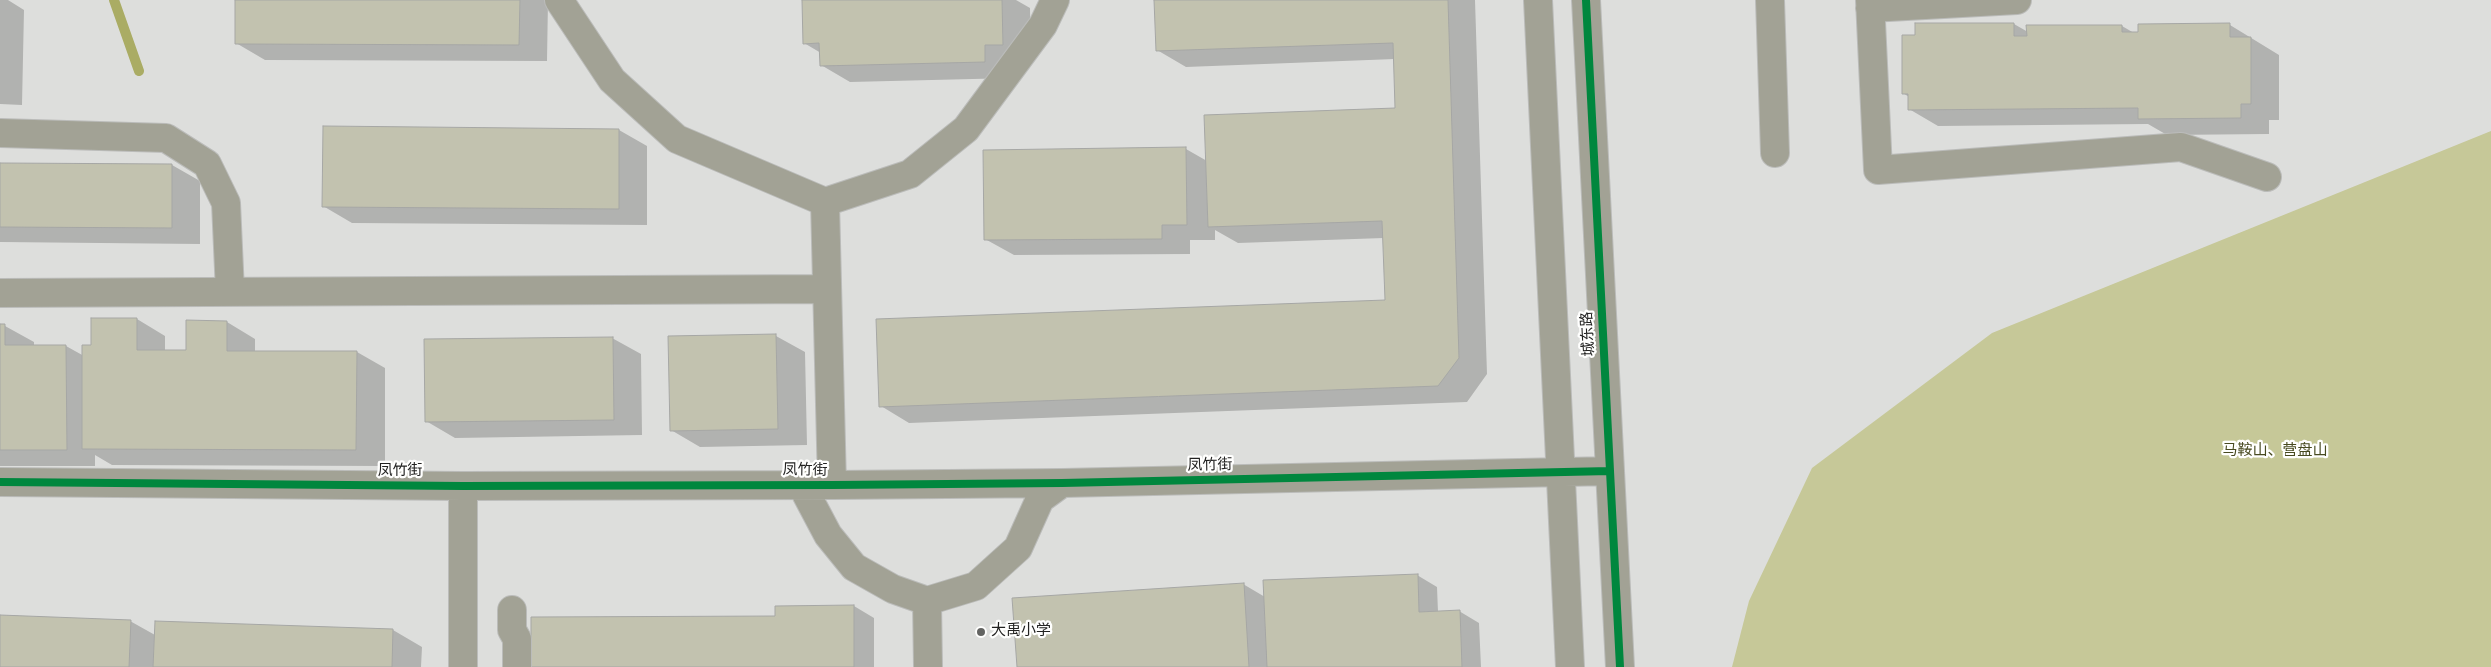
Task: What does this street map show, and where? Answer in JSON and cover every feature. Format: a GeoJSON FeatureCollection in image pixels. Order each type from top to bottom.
{"type":"FeatureCollection","features":[{"type":"Feature","properties":{"kind":"street"},"geometry":{"type":"LineString","coordinates":[[559,0],[612,80],[677,139],[825,202],[910,174],[966,129],[1043,25],[1056,0]]}},
{"type":"Feature","properties":{"kind":"street"},"geometry":{"type":"LineString","coordinates":[[1538,0],[1570,667]]}},
{"type":"Feature","properties":{"kind":"street","name":"城东路"},"geometry":{"type":"LineString","coordinates":[[1586,0],[1620,667]]}},
{"type":"Feature","properties":{"kind":"street"},"geometry":{"type":"LineString","coordinates":[[1770,0],[1775,153]]}},
{"type":"Feature","properties":{"kind":"street"},"geometry":{"type":"LineString","coordinates":[[2017,0],[1870,4],[1878,170],[2181,147],[2267,177]]}},
{"type":"Feature","properties":{"kind":"street"},"geometry":{"type":"LineString","coordinates":[[0,133],[166,138],[207,164],[226,204],[230,292]]}},
{"type":"Feature","properties":{"kind":"street"},"geometry":{"type":"LineString","coordinates":[[825,202],[832,485]]}},
{"type":"Feature","properties":{"kind":"street"},"geometry":{"type":"LineString","coordinates":[[0,292],[826,289]]}},
{"type":"Feature","properties":{"kind":"street","name":"凤竹街"},"geometry":{"type":"LineString","coordinates":[[0,482],[464,486],[832,485],[1062,483],[1610,471]]}},
{"type":"Feature","properties":{"kind":"street"},"geometry":{"type":"LineString","coordinates":[[801,484],[828,535],[854,567],[893,589],[927,602],[976,586],[983,580],[1018,548],[1040,499],[1062,483]]}},
{"type":"Feature","properties":{"kind":"street"},"geometry":{"type":"LineString","coordinates":[[463,667],[464,486]]}},
{"type":"Feature","properties":{"kind":"street"},"geometry":{"type":"LineString","coordinates":[[927,602],[928,667]]}},
{"type":"Feature","properties":{"kind":"street"},"geometry":{"type":"LineString","coordinates":[[512,610],[512,630],[517,639],[517,667]]}},
{"type":"Feature","properties":{"kind":"green space","name":"马鞍山、营盘山"},"geometry":{"type":"Polygon","coordinates":[[[2491,131],[2491,667],[1732,667],[1749,601],[1812,468],[1992,333],[2491,131]]]}},
{"type":"Feature","properties":{"kind":"building"},"geometry":{"type":"Polygon","coordinates":[[[235,0],[520,0],[519,45],[235,44],[235,0]]]}},
{"type":"Feature","properties":{"kind":"building"},"geometry":{"type":"Polygon","coordinates":[[[802,0],[1002,0],[1003,45],[985,45],[985,62],[820,66],[819,43],[803,44],[802,0]]]}},
{"type":"Feature","properties":{"kind":"building"},"geometry":{"type":"Polygon","coordinates":[[[1154,0],[1448,0],[1459,358],[1438,386],[879,407],[876,319],[1385,300],[1382,221],[1208,227],[1204,115],[1395,108],[1393,43],[1156,51],[1154,0]]]}},
{"type":"Feature","properties":{"kind":"building"},"geometry":{"type":"Polygon","coordinates":[[[1915,23],[2014,23],[2014,36],[2027,36],[2026,25],[2122,25],[2122,32],[2138,32],[2138,24],[2230,23],[2230,37],[2251,37],[2251,104],[2241,104],[2241,118],[2138,119],[2138,108],[1908,110],[1908,94],[1902,94],[1902,35],[1915,35],[1915,23]]]}},
{"type":"Feature","properties":{"kind":"building"},"geometry":{"type":"Polygon","coordinates":[[[323,126],[619,129],[619,209],[322,207],[323,126]]]}},
{"type":"Feature","properties":{"kind":"building"},"geometry":{"type":"Polygon","coordinates":[[[1186,147],[1187,225],[1162,225],[1162,239],[984,240],[983,150],[1186,147]]]}},
{"type":"Feature","properties":{"kind":"building"},"geometry":{"type":"Polygon","coordinates":[[[0,163],[172,164],[172,228],[0,227],[0,163]]]}},
{"type":"Feature","properties":{"kind":"building"},"geometry":{"type":"Polygon","coordinates":[[[91,318],[137,318],[137,350],[186,350],[186,320],[227,321],[227,351],[357,351],[356,450],[82,449],[82,345],[91,345],[91,318]]]}},
{"type":"Feature","properties":{"kind":"building"},"geometry":{"type":"Polygon","coordinates":[[[0,324],[5,324],[5,345],[66,345],[67,450],[0,450],[0,324]]]}},
{"type":"Feature","properties":{"kind":"building"},"geometry":{"type":"Polygon","coordinates":[[[776,334],[778,429],[670,431],[668,336],[776,334]]]}},
{"type":"Feature","properties":{"kind":"building"},"geometry":{"type":"Polygon","coordinates":[[[613,337],[614,420],[425,422],[424,339],[613,337]]]}},
{"type":"Feature","properties":{"kind":"building"},"geometry":{"type":"Polygon","coordinates":[[[1418,574],[1419,612],[1460,610],[1462,667],[1267,667],[1263,580],[1418,574]]]}},
{"type":"Feature","properties":{"kind":"building"},"geometry":{"type":"Polygon","coordinates":[[[1244,583],[1249,667],[1017,667],[1012,598],[1244,583]]]}},
{"type":"Feature","properties":{"kind":"building"},"geometry":{"type":"Polygon","coordinates":[[[854,605],[854,667],[531,667],[531,617],[775,616],[775,606],[854,605]]]}},
{"type":"Feature","properties":{"kind":"building"},"geometry":{"type":"Polygon","coordinates":[[[0,615],[131,620],[129,667],[0,667],[0,615]]]}},
{"type":"Feature","properties":{"kind":"building"},"geometry":{"type":"Polygon","coordinates":[[[155,621],[393,629],[392,667],[153,667],[155,621]]]}},
{"type":"Feature","properties":{"kind":"waterway"},"geometry":{"type":"LineString","coordinates":[[114,0],[139,71]]}},
{"type":"Feature","properties":{"kind":"cycle path"},"geometry":{"type":"LineString","coordinates":[[1586,0],[1620,667]]}},
{"type":"Feature","properties":{"kind":"cycle path"},"geometry":{"type":"LineString","coordinates":[[0,482],[463,486],[832,485],[1062,483],[1610,471]]}},
{"type":"Feature","properties":{"kind":"place","name":"大禹小学"},"geometry":{"type":"Point","coordinates":[981,632]}}]}
